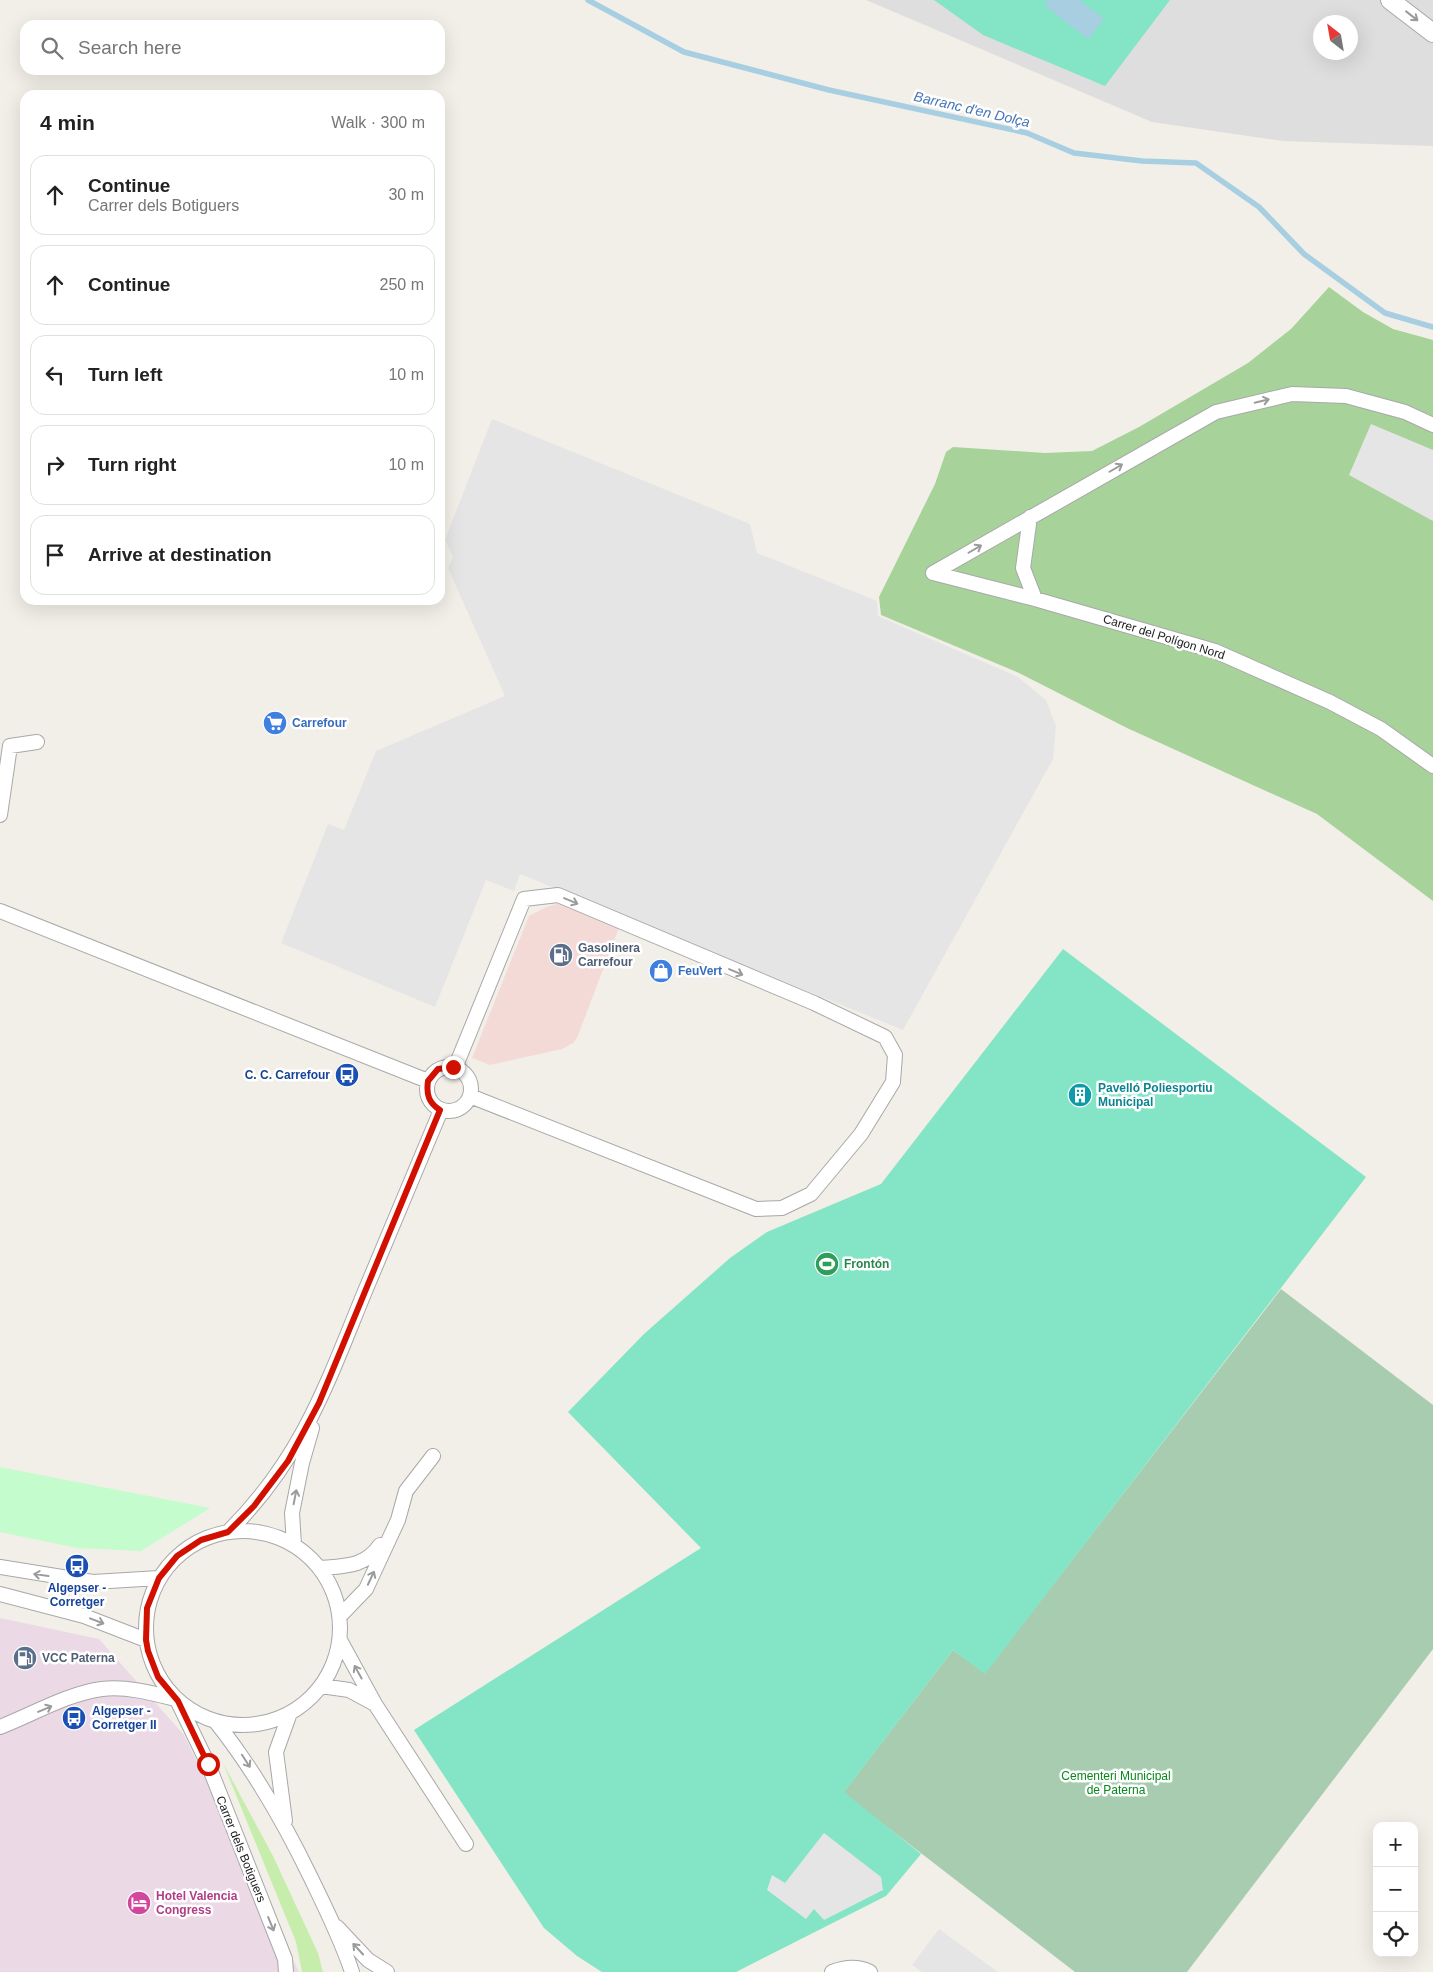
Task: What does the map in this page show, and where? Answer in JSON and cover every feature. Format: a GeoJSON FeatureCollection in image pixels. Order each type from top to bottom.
{"type":"FeatureCollection","features":[{"type":"Feature","properties":{"kind":"street"},"geometry":{"type":"LineString","coordinates":[[1390,0],[1433,33]]}},
{"type":"Feature","properties":{"kind":"street"},"geometry":{"type":"LineString","coordinates":[[1035,599],[1023,568],[1030,518],[1216,412],[1292,394],[1346,396],[1405,412],[1433,425]]}},
{"type":"Feature","properties":{"kind":"street","name":"Carrer del Polígon Nord"},"geometry":{"type":"LineString","coordinates":[[1030,518],[933,573],[1035,599],[1216,650],[1330,702],[1381,729],[1433,766]]}},
{"type":"Feature","properties":{"kind":"street"},"geometry":{"type":"LineString","coordinates":[[0,815],[10,746],[37,742]]}},
{"type":"Feature","properties":{"kind":"street"},"geometry":{"type":"LineString","coordinates":[[455,1068],[524,899],[558,895],[814,1003],[884,1037],[895,1055],[893,1082],[861,1134],[811,1194],[782,1208],[756,1209],[470,1096]]}},
{"type":"Feature","properties":{"kind":"street"},"geometry":{"type":"LineString","coordinates":[[0,911],[428,1081]]}},
{"type":"Feature","properties":{"kind":"street"},"geometry":{"type":"LineString","coordinates":[[445,1067],[455,1068],[466,1075],[470,1081],[470,1096],[461,1108],[454,1111],[440,1110],[432,1104],[428,1097],[428,1081],[438,1069],[445,1067]]}},
{"type":"Feature","properties":{"kind":"street"},"geometry":{"type":"LineString","coordinates":[[228,1532],[254,1506],[288,1461],[319,1403],[440,1110]]}},
{"type":"Feature","properties":{"kind":"street"},"geometry":{"type":"LineString","coordinates":[[294,1545],[292,1513],[302,1463],[319,1403]]}},
{"type":"Feature","properties":{"kind":"street"},"geometry":{"type":"LineString","coordinates":[[340,1616],[366,1589],[398,1520],[406,1491],[433,1456]]}},
{"type":"Feature","properties":{"kind":"street"},"geometry":{"type":"LineString","coordinates":[[320,1568],[353,1566],[372,1556],[398,1520]]}},
{"type":"Feature","properties":{"kind":"street"},"geometry":{"type":"LineString","coordinates":[[251,1531],[274,1535],[294,1545],[320,1568],[333,1590],[340,1616],[340,1640],[334,1664],[322,1686],[307,1702],[290,1714],[266,1723],[241,1726],[216,1722],[196,1714],[176,1700],[158,1677],[148,1651],[146,1640],[147,1608],[159,1578],[177,1556],[201,1540],[228,1532],[251,1531]]}},
{"type":"Feature","properties":{"kind":"street"},"geometry":{"type":"LineString","coordinates":[[0,1567],[93,1582],[159,1578]]}},
{"type":"Feature","properties":{"kind":"street"},"geometry":{"type":"LineString","coordinates":[[0,1594],[84,1616],[146,1640]]}},
{"type":"Feature","properties":{"kind":"street"},"geometry":{"type":"LineString","coordinates":[[340,1640],[376,1704],[466,1844]]}},
{"type":"Feature","properties":{"kind":"street"},"geometry":{"type":"LineString","coordinates":[[322,1686],[349,1690],[376,1704]]}},
{"type":"Feature","properties":{"kind":"street"},"geometry":{"type":"LineString","coordinates":[[0,1727],[85,1692],[103,1689],[137,1690],[176,1700]]}},
{"type":"Feature","properties":{"kind":"street","name":"Carrer dels Botiguers"},"geometry":{"type":"LineString","coordinates":[[176,1700],[212,1774],[285,1959],[286,1972]]}},
{"type":"Feature","properties":{"kind":"street"},"geometry":{"type":"LineString","coordinates":[[286,1827],[276,1752],[290,1714]]}},
{"type":"Feature","properties":{"kind":"street"},"geometry":{"type":"LineString","coordinates":[[216,1722],[243,1756],[286,1827],[332,1921],[352,1972]]}},
{"type":"Feature","properties":{"kind":"street"},"geometry":{"type":"LineString","coordinates":[[332,1921],[368,1960],[387,1972]]}},
{"type":"Feature","properties":{"kind":"street"},"geometry":{"type":"LineString","coordinates":[[832,1972],[848,1968],[863,1969],[870,1972]]}},
{"type":"Feature","properties":{"kind":"shaded area"},"geometry":{"type":"Polygon","coordinates":[[[866,0],[1433,0],[1433,146],[1283,141],[1152,122],[866,0]]]}},
{"type":"Feature","properties":{"kind":"shaded area"},"geometry":{"type":"Polygon","coordinates":[[[492,419],[750,524],[757,553],[877,601],[878,616],[1018,677],[1046,700],[1056,726],[1053,759],[903,1030],[520,874],[514,891],[486,880],[435,1007],[281,943],[328,824],[344,830],[376,751],[505,696],[448,568],[453,557],[445,540],[492,419]]]}},
{"type":"Feature","properties":{"kind":"shaded area"},"geometry":{"type":"Polygon","coordinates":[[[1371,424],[1433,450],[1433,521],[1349,475],[1371,424]]]}},
{"type":"Feature","properties":{"kind":"shaded area","name":"Gasolinera Carrefour"},"geometry":{"type":"Polygon","coordinates":[[[562,902],[620,925],[577,1038],[573,1043],[562,1049],[490,1065],[472,1058],[529,916],[544,908],[562,902]]]}},
{"type":"Feature","properties":{"kind":"shaded area"},"geometry":{"type":"Polygon","coordinates":[[[0,1618],[99,1639],[184,1735],[299,1972],[0,1972],[0,1618]]]}},
{"type":"Feature","properties":{"kind":"shaded area"},"geometry":{"type":"Polygon","coordinates":[[[824,1833],[881,1877],[883,1890],[824,1920],[814,1909],[806,1919],[767,1890],[772,1875],[785,1883],[824,1833]]]}},
{"type":"Feature","properties":{"kind":"shaded area"},"geometry":{"type":"Polygon","coordinates":[[[939,1929],[998,1972],[922,1972],[912,1965],[939,1929]]]}},
{"type":"Feature","properties":{"kind":"green space"},"geometry":{"type":"Polygon","coordinates":[[[934,0],[1170,0],[1105,86],[983,35],[934,0]]]}},
{"type":"Feature","properties":{"kind":"green space"},"geometry":{"type":"Polygon","coordinates":[[[1329,287],[1363,312],[1393,329],[1433,340],[1433,901],[1317,814],[1127,728],[1019,673],[881,615],[879,597],[935,484],[946,452],[953,447],[1045,453],[1092,451],[1139,427],[1248,363],[1291,329],[1329,287]]]}},
{"type":"Feature","properties":{"kind":"green space"},"geometry":{"type":"Polygon","coordinates":[[[1063,949],[1366,1177],[985,1674],[953,1650],[844,1792],[921,1854],[886,1896],[736,1972],[602,1972],[577,1956],[544,1928],[414,1730],[701,1548],[568,1412],[644,1334],[730,1258],[767,1232],[881,1184],[1063,949]]]}},
{"type":"Feature","properties":{"kind":"green space","name":"Cementeri Municipal de Paterna"},"geometry":{"type":"Polygon","coordinates":[[[1281,1289],[1433,1405],[1433,1649],[1187,1972],[1075,1972],[843,1793],[953,1650],[985,1673],[1281,1289]]]}},
{"type":"Feature","properties":{"kind":"green space"},"geometry":{"type":"Polygon","coordinates":[[[0,1467],[210,1508],[141,1551],[77,1548],[0,1532],[0,1467]]]}},
{"type":"Feature","properties":{"kind":"green space"},"geometry":{"type":"Polygon","coordinates":[[[223,1763],[273,1856],[318,1953],[323,1972],[302,1972],[296,1942],[223,1763]]]}},
{"type":"Feature","properties":{"kind":"water"},"geometry":{"type":"Polygon","coordinates":[[[1048,0],[1079,0],[1104,19],[1088,39],[1044,5],[1048,0]]]}},
{"type":"Feature","properties":{"kind":"waterway","name":"Barranc d'en Dolça"},"geometry":{"type":"LineString","coordinates":[[588,0],[684,52],[829,90],[1027,133],[1074,153],[1142,161],[1196,163],[1259,207],[1304,254],[1385,313],[1433,327]]}},
{"type":"Feature","properties":{"kind":"place","name":"Carrefour"},"geometry":{"type":"Point","coordinates":[275,723]}},
{"type":"Feature","properties":{"kind":"place","name":"Gasolinera Carrefour"},"geometry":{"type":"Point","coordinates":[561,955]}},
{"type":"Feature","properties":{"kind":"place","name":"FeuVert"},"geometry":{"type":"Point","coordinates":[661,971]}},
{"type":"Feature","properties":{"kind":"place","name":"C. C. Carrefour"},"geometry":{"type":"Point","coordinates":[347,1075]}},
{"type":"Feature","properties":{"kind":"place","name":"Pavelló Poliesportiu Municipal"},"geometry":{"type":"Point","coordinates":[1080,1095]}},
{"type":"Feature","properties":{"kind":"place","name":"Frontón"},"geometry":{"type":"Point","coordinates":[827,1264]}},
{"type":"Feature","properties":{"kind":"place","name":"Algepser - Corretger"},"geometry":{"type":"Point","coordinates":[77,1566]}},
{"type":"Feature","properties":{"kind":"place","name":"VCC Paterna"},"geometry":{"type":"Point","coordinates":[25,1658]}},
{"type":"Feature","properties":{"kind":"place","name":"Algepser - Corretger II"},"geometry":{"type":"Point","coordinates":[74,1718]}},
{"type":"Feature","properties":{"kind":"place","name":"Hotel Valencia Congress"},"geometry":{"type":"Point","coordinates":[139,1903]}},
{"type":"Feature","properties":{"kind":"route"},"geometry":{"type":"LineString","coordinates":[[208,1764],[178,1701],[158,1677],[146,1640],[147,1608],[159,1578],[177,1556],[201,1540],[228,1532],[254,1506],[288,1461],[319,1403],[440,1110],[432,1104],[428,1097],[426,1089],[428,1081],[438,1069],[453,1067]]}}]}
